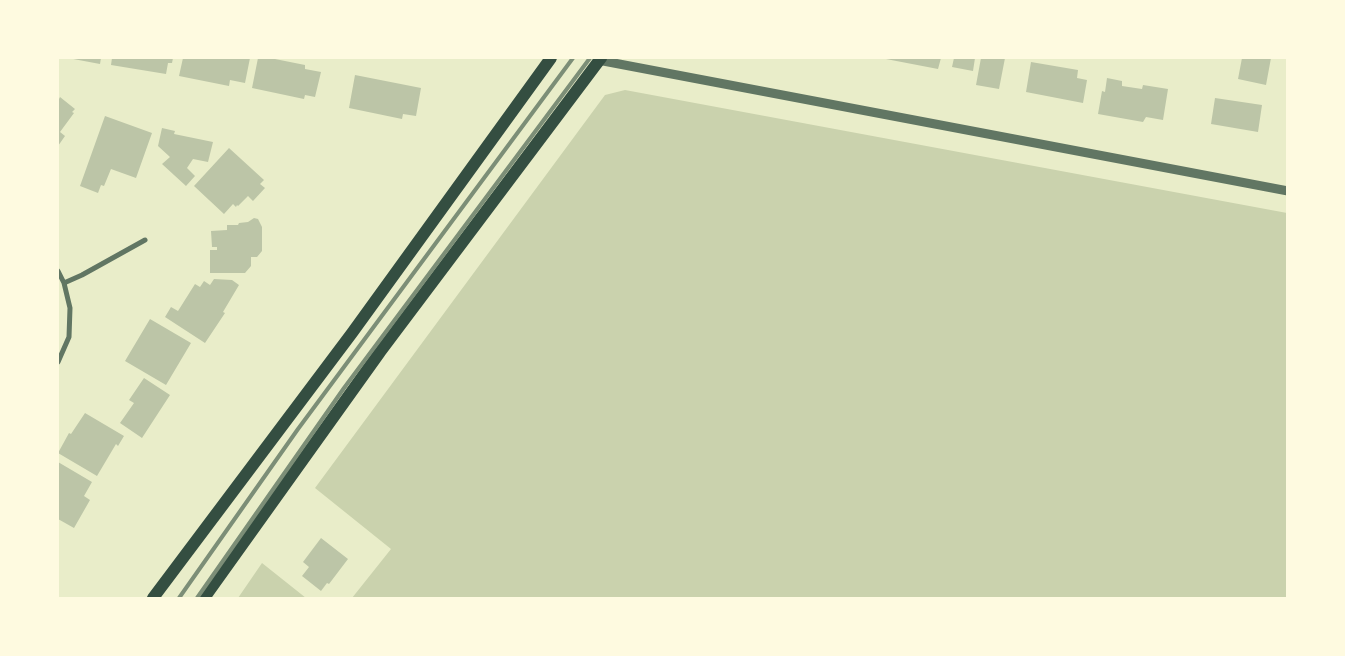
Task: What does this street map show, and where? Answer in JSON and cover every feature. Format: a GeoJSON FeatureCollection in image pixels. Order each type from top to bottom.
{"type":"FeatureCollection","features":[{"type":"Feature","properties":{"kind":"main road"},"geometry":{"type":"LineString","coordinates":[[153,598],[352,333],[546,59]]}},
{"type":"Feature","properties":{"kind":"main road"},"geometry":{"type":"LineString","coordinates":[[204,598],[380,352],[600,59]]}},
{"type":"Feature","properties":{"kind":"street"},"geometry":{"type":"LineString","coordinates":[[600,59],[1288,191]]}},
{"type":"Feature","properties":{"kind":"street"},"geometry":{"type":"LineString","coordinates":[[64,283],[145,240]]}},
{"type":"Feature","properties":{"kind":"street"},"geometry":{"type":"LineString","coordinates":[[58,271],[70,302],[70,323],[67,343],[58,362]]}},
{"type":"Feature","properties":{"kind":"green space"},"geometry":{"type":"Polygon","coordinates":[[[625,90],[1287,213],[1287,598],[352,598],[391,549],[315,488],[605,95],[625,90]]]}},
{"type":"Feature","properties":{"kind":"green space"},"geometry":{"type":"Polygon","coordinates":[[[262,563],[306,598],[238,598],[262,563]]]}},
{"type":"Feature","properties":{"kind":"building"},"geometry":{"type":"Polygon","coordinates":[[[68,58],[101,58],[100,64],[68,58]]]}},
{"type":"Feature","properties":{"kind":"building"},"geometry":{"type":"Polygon","coordinates":[[[112,58],[173,58],[172,63],[168,63],[166,74],[111,65],[112,58]]]}},
{"type":"Feature","properties":{"kind":"building"},"geometry":{"type":"Polygon","coordinates":[[[183,58],[250,58],[245,83],[230,80],[229,86],[179,76],[183,58]]]}},
{"type":"Feature","properties":{"kind":"building"},"geometry":{"type":"Polygon","coordinates":[[[258,58],[270,58],[305,65],[305,69],[321,72],[315,97],[305,95],[304,99],[252,88],[258,58]]]}},
{"type":"Feature","properties":{"kind":"building"},"geometry":{"type":"Polygon","coordinates":[[[887,58],[941,58],[938,69],[887,58]]]}},
{"type":"Feature","properties":{"kind":"building"},"geometry":{"type":"Polygon","coordinates":[[[954,58],[975,58],[973,71],[952,67],[954,58]]]}},
{"type":"Feature","properties":{"kind":"building"},"geometry":{"type":"Polygon","coordinates":[[[981,58],[1005,58],[999,89],[976,85],[981,58]]]}},
{"type":"Feature","properties":{"kind":"building"},"geometry":{"type":"Polygon","coordinates":[[[1242,58],[1271,58],[1266,85],[1238,79],[1242,58]]]}},
{"type":"Feature","properties":{"kind":"building"},"geometry":{"type":"Polygon","coordinates":[[[1031,62],[1078,70],[1077,78],[1087,80],[1083,103],[1026,92],[1031,62]]]}},
{"type":"Feature","properties":{"kind":"building"},"geometry":{"type":"Polygon","coordinates":[[[355,75],[421,88],[416,116],[403,114],[402,119],[349,108],[355,75]]]}},
{"type":"Feature","properties":{"kind":"building"},"geometry":{"type":"Polygon","coordinates":[[[1107,78],[1122,81],[1122,86],[1142,89],[1143,85],[1168,89],[1163,120],[1146,117],[1143,122],[1098,114],[1102,91],[1105,92],[1107,78]]]}},
{"type":"Feature","properties":{"kind":"building"},"geometry":{"type":"Polygon","coordinates":[[[60,97],[75,109],[60,132],[65,136],[58,146],[58,101],[60,97]]]}},
{"type":"Feature","properties":{"kind":"building"},"geometry":{"type":"Polygon","coordinates":[[[1215,98],[1262,105],[1258,132],[1211,124],[1215,98]]]}},
{"type":"Feature","properties":{"kind":"building"},"geometry":{"type":"Polygon","coordinates":[[[105,116],[152,133],[136,178],[111,169],[104,186],[101,185],[98,193],[80,186],[105,116]]]}},
{"type":"Feature","properties":{"kind":"building"},"geometry":{"type":"Polygon","coordinates":[[[162,128],[175,131],[174,134],[213,142],[208,162],[193,159],[187,168],[195,176],[186,186],[162,164],[170,157],[158,146],[162,128]]]}},
{"type":"Feature","properties":{"kind":"building"},"geometry":{"type":"Polygon","coordinates":[[[229,148],[264,180],[260,184],[265,188],[253,201],[248,196],[238,206],[236,207],[233,204],[224,214],[194,186],[229,148]]]}},
{"type":"Feature","properties":{"kind":"building"},"geometry":{"type":"Polygon","coordinates":[[[254,218],[258,219],[262,227],[262,251],[257,257],[251,257],[251,266],[245,273],[210,273],[210,250],[217,250],[217,247],[212,247],[211,231],[227,230],[227,225],[238,225],[254,218]]]}},
{"type":"Feature","properties":{"kind":"building"},"geometry":{"type":"Polygon","coordinates":[[[214,279],[232,280],[239,285],[223,312],[225,313],[205,343],[165,317],[171,307],[178,311],[195,284],[200,287],[204,281],[210,285],[214,279]]]}},
{"type":"Feature","properties":{"kind":"building"},"geometry":{"type":"Polygon","coordinates":[[[150,319],[191,343],[166,385],[125,361],[150,319]]]}},
{"type":"Feature","properties":{"kind":"building"},"geometry":{"type":"Polygon","coordinates":[[[144,378],[170,395],[142,438],[120,423],[134,403],[129,400],[144,378]]]}},
{"type":"Feature","properties":{"kind":"building"},"geometry":{"type":"Polygon","coordinates":[[[85,413],[124,436],[118,446],[116,444],[97,476],[58,453],[69,433],[71,434],[85,413]]]}},
{"type":"Feature","properties":{"kind":"building"},"geometry":{"type":"Polygon","coordinates":[[[58,462],[92,482],[84,496],[90,500],[74,528],[58,519],[58,462]]]}},
{"type":"Feature","properties":{"kind":"building"},"geometry":{"type":"Polygon","coordinates":[[[321,538],[348,559],[329,584],[327,583],[321,591],[302,576],[309,567],[303,562],[321,538]]]}},
{"type":"Feature","properties":{"kind":"railway"},"geometry":{"type":"LineString","coordinates":[[179,598],[298,429],[573,58]]}},
{"type":"Feature","properties":{"kind":"railway"},"geometry":{"type":"LineString","coordinates":[[197,598],[344,388],[590,58]]}}]}
